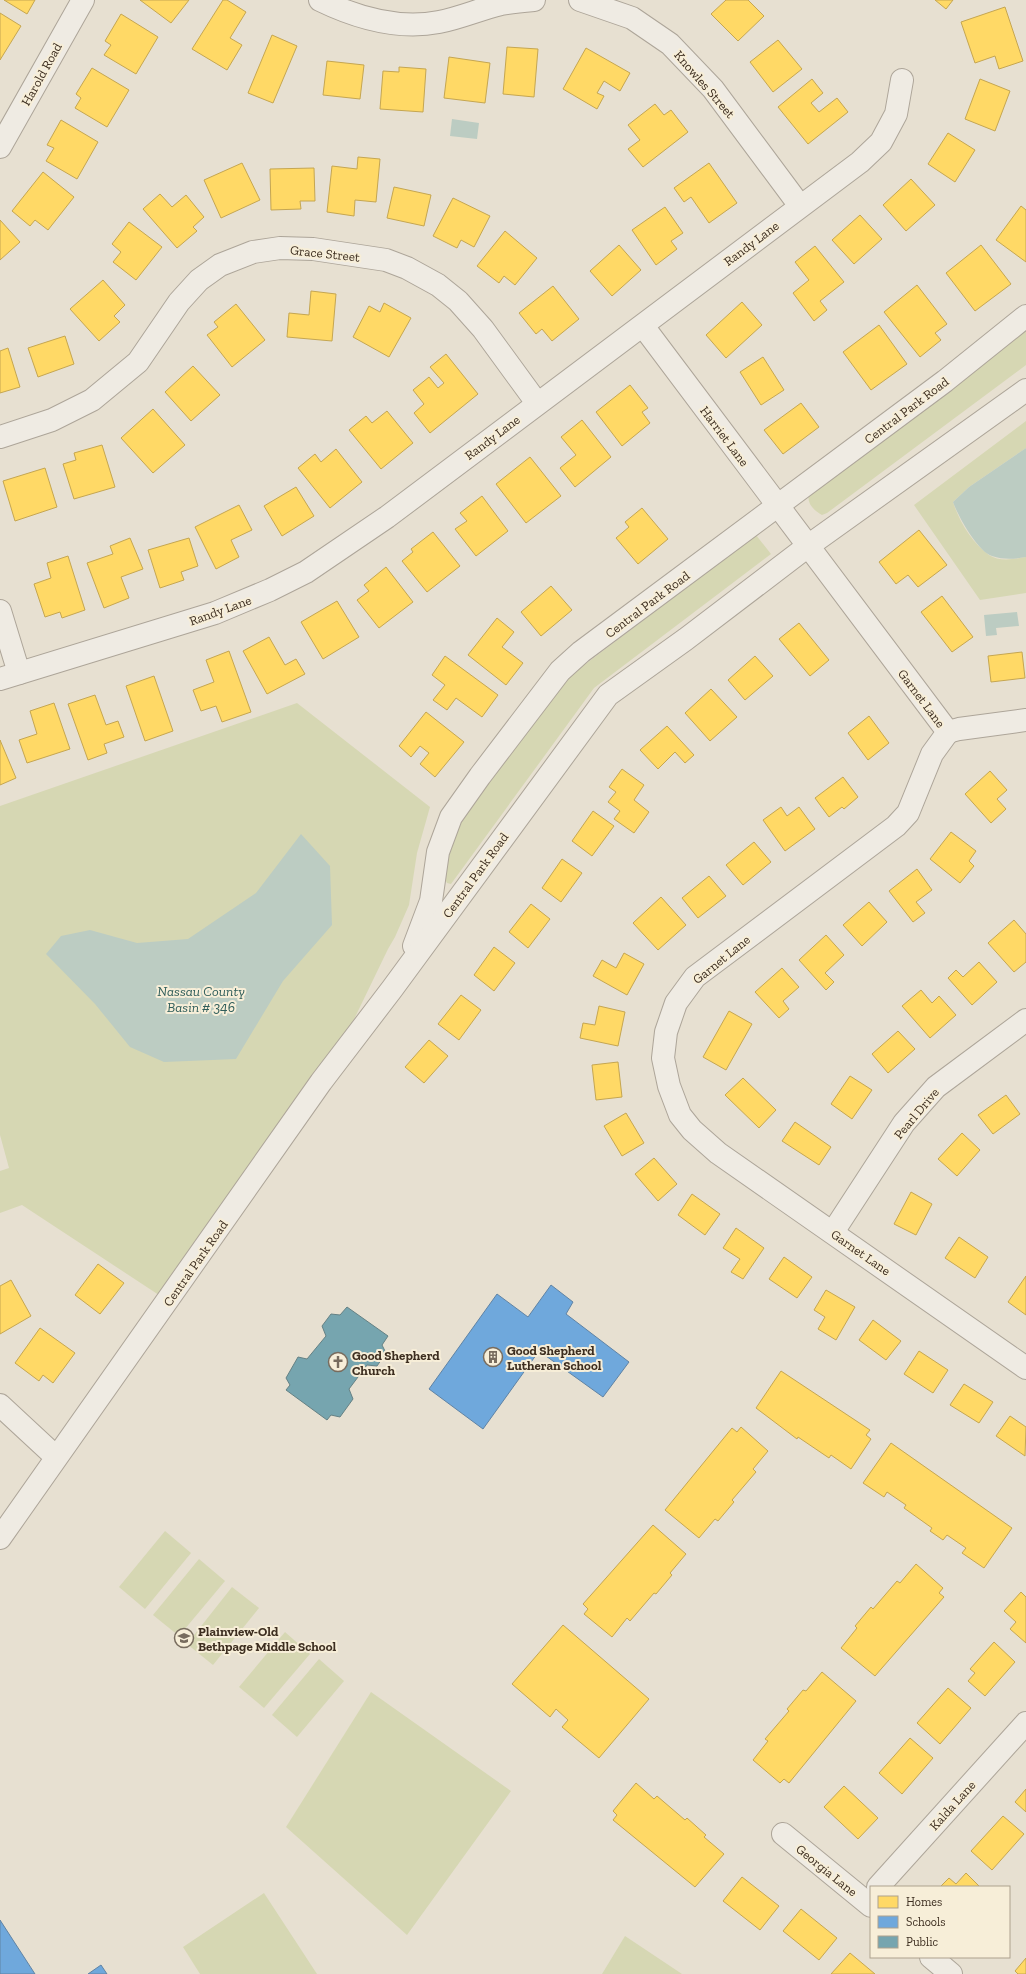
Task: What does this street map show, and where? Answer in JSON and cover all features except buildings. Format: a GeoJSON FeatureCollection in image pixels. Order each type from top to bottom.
{"type":"FeatureCollection","features":[{"type":"Feature","properties":{"kind":"street","name":"Harold Road"},"geometry":{"type":"LineString","coordinates":[[0,147],[83,0]]}},
{"type":"Feature","properties":{"kind":"street"},"geometry":{"type":"LineString","coordinates":[[320,0],[342,11],[374,21],[406,25],[438,22],[501,4],[534,0]]}},
{"type":"Feature","properties":{"kind":"street","name":"Knowles Street"},"geometry":{"type":"LineString","coordinates":[[580,0],[632,18],[670,44],[713,90],[800,206]]}},
{"type":"Feature","properties":{"kind":"street","name":"Randy Lane"},"geometry":{"type":"LineString","coordinates":[[10,676],[215,614],[270,590],[306,572],[387,517],[860,162],[881,142],[896,114],[902,80]]}},
{"type":"Feature","properties":{"kind":"street","name":"Grace Street"},"geometry":{"type":"LineString","coordinates":[[0,437],[52,420],[92,400],[138,362],[179,302],[199,280],[220,265],[247,255],[280,248],[313,250],[386,260],[407,268],[438,284],[458,301],[483,329],[537,403]]}},
{"type":"Feature","properties":{"kind":"street","name":"Central Park Road"},"geometry":{"type":"LineString","coordinates":[[392,989],[419,936],[431,900],[438,852],[451,817],[480,776],[560,671],[581,652],[939,386],[1026,316]]}},
{"type":"Feature","properties":{"kind":"street","name":"Harriet Lane"},"geometry":{"type":"LineString","coordinates":[[643,326],[808,546]]}},
{"type":"Feature","properties":{"kind":"street","name":"Central Park Road"},"geometry":{"type":"LineString","coordinates":[[0,1538],[56,1457],[105,1391],[321,1082],[392,989],[608,695],[686,639],[808,546],[1026,390]]}},
{"type":"Feature","properties":{"kind":"street","name":"Garnet Lane"},"geometry":{"type":"LineString","coordinates":[[808,546],[948,732],[932,754],[908,813],[896,826],[695,977],[676,1002],[666,1032],[663,1058],[669,1086],[680,1115],[692,1130],[718,1153],[1026,1368]]}},
{"type":"Feature","properties":{"kind":"street"},"geometry":{"type":"LineString","coordinates":[[0,611],[10,676]]}},
{"type":"Feature","properties":{"kind":"street"},"geometry":{"type":"LineString","coordinates":[[948,732],[959,729],[1026,720]]}},
{"type":"Feature","properties":{"kind":"street","name":"Pearl Drive"},"geometry":{"type":"LineString","coordinates":[[832,1232],[904,1123],[936,1087],[1026,1020]]}},
{"type":"Feature","properties":{"kind":"street"},"geometry":{"type":"LineString","coordinates":[[0,1405],[56,1457]]}},
{"type":"Feature","properties":{"kind":"street","name":"Kalda Lane"},"geometry":{"type":"LineString","coordinates":[[882,1886],[1026,1723]]}},
{"type":"Feature","properties":{"kind":"street","name":"Georgia Lane"},"geometry":{"type":"LineString","coordinates":[[783,1834],[870,1896]]}},
{"type":"Feature","properties":{"kind":"street"},"geometry":{"type":"LineString","coordinates":[[932,1958],[951,1974]]}},
{"type":"Feature","properties":{"kind":"green space"},"geometry":{"type":"Polygon","coordinates":[[[1026,329],[1026,365],[827,513],[822,515],[813,508],[808,499],[810,492],[1026,329]]]}},
{"type":"Feature","properties":{"kind":"green space"},"geometry":{"type":"Polygon","coordinates":[[[1026,421],[1026,448],[969,487],[953,502],[967,531],[977,544],[989,555],[997,559],[1026,557],[1026,593],[980,600],[914,505],[1026,421]]]}},
{"type":"Feature","properties":{"kind":"green space"},"geometry":{"type":"Polygon","coordinates":[[[756,535],[771,554],[594,688],[451,884],[447,883],[445,879],[450,842],[467,811],[571,675],[756,535]]]}},
{"type":"Feature","properties":{"kind":"green space"},"geometry":{"type":"Polygon","coordinates":[[[297,703],[430,807],[417,853],[409,905],[395,937],[345,1038],[165,1299],[22,1205],[0,1213],[0,1171],[9,1168],[0,1135],[0,806],[297,703]]]}},
{"type":"Feature","properties":{"kind":"green space"},"geometry":{"type":"Polygon","coordinates":[[[165,1531],[191,1553],[145,1609],[119,1587],[165,1531]]]}},
{"type":"Feature","properties":{"kind":"green space"},"geometry":{"type":"Polygon","coordinates":[[[199,1559],[225,1581],[179,1636],[153,1615],[199,1559]]]}},
{"type":"Feature","properties":{"kind":"green space"},"geometry":{"type":"Polygon","coordinates":[[[232,1587],[259,1608],[213,1665],[187,1644],[232,1587]]]}},
{"type":"Feature","properties":{"kind":"green space"},"geometry":{"type":"Polygon","coordinates":[[[285,1632],[310,1654],[264,1708],[239,1687],[285,1632]]]}},
{"type":"Feature","properties":{"kind":"green space"},"geometry":{"type":"Polygon","coordinates":[[[319,1659],[344,1681],[297,1737],[272,1715],[319,1659]]]}},
{"type":"Feature","properties":{"kind":"green space"},"geometry":{"type":"Polygon","coordinates":[[[371,1692],[511,1791],[407,1935],[286,1827],[371,1692]]]}},
{"type":"Feature","properties":{"kind":"green space"},"geometry":{"type":"Polygon","coordinates":[[[264,1893],[317,1974],[200,1974],[183,1947],[264,1893]]]}},
{"type":"Feature","properties":{"kind":"green space"},"geometry":{"type":"Polygon","coordinates":[[[625,1936],[682,1974],[602,1974],[625,1936]]]}},
{"type":"Feature","properties":{"kind":"water"},"geometry":{"type":"Polygon","coordinates":[[[452,119],[479,123],[477,139],[450,136],[452,119]]]}},
{"type":"Feature","properties":{"kind":"water"},"geometry":{"type":"Polygon","coordinates":[[[1026,448],[1026,557],[1009,559],[992,556],[981,548],[969,533],[953,502],[969,487],[1026,448]]]}},
{"type":"Feature","properties":{"kind":"water"},"geometry":{"type":"Polygon","coordinates":[[[1017,612],[1019,626],[996,628],[997,635],[986,636],[984,615],[1017,612]]]}},
{"type":"Feature","properties":{"kind":"water","name":"Nassau County Basin # 346"},"geometry":{"type":"Polygon","coordinates":[[[301,834],[330,866],[332,925],[283,981],[236,1059],[164,1062],[130,1047],[95,1004],[46,954],[61,936],[90,930],[137,943],[188,939],[256,893],[301,834]]]}},
{"type":"Feature","properties":{"kind":"place","name":"Good Shepherd Lutheran School"},"geometry":{"type":"Point","coordinates":[493,1357]}},
{"type":"Feature","properties":{"kind":"place","name":"Good Shepherd Church"},"geometry":{"type":"Point","coordinates":[338,1362]}},
{"type":"Feature","properties":{"kind":"place","name":"Plainview-Old Bethpage Middle School"},"geometry":{"type":"Point","coordinates":[184,1638]}}]}
